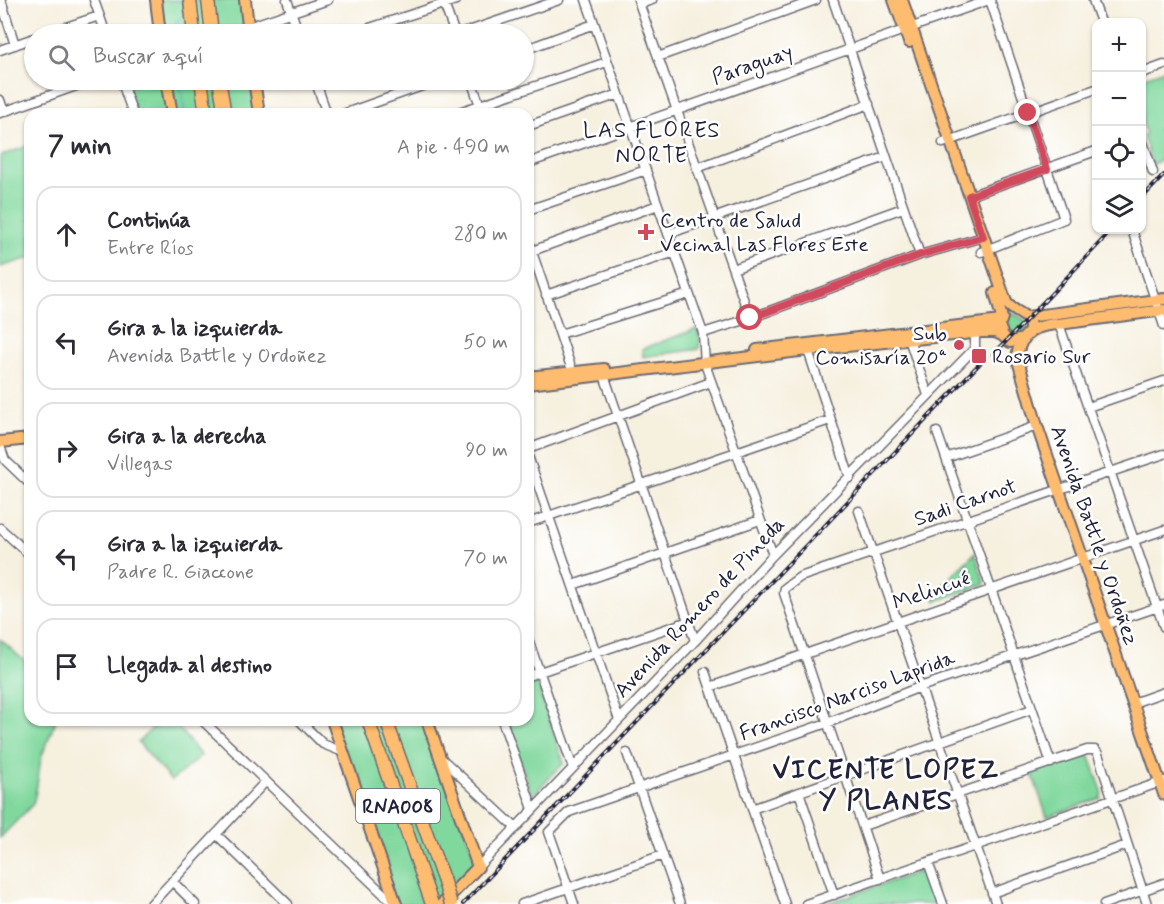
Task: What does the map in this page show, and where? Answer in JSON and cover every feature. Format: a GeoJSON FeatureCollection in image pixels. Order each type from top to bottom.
{"type":"FeatureCollection","features":[{"type":"Feature","properties":{"kind":"highway"},"geometry":{"type":"LineString","coordinates":[[190,0],[193,24]]}},
{"type":"Feature","properties":{"kind":"highway"},"geometry":{"type":"LineString","coordinates":[[208,0],[211,24]]}},
{"type":"Feature","properties":{"kind":"highway"},"geometry":{"type":"LineString","coordinates":[[202,90],[205,108]]}},
{"type":"Feature","properties":{"kind":"highway"},"geometry":{"type":"LineString","coordinates":[[221,90],[224,108]]}},
{"type":"Feature","properties":{"kind":"highway","name":"RNA008"},"geometry":{"type":"LineString","coordinates":[[370,726],[430,898]]}},
{"type":"Feature","properties":{"kind":"highway","name":"RNA008"},"geometry":{"type":"LineString","coordinates":[[390,726],[451,904]]}},
{"type":"Feature","properties":{"kind":"main road"},"geometry":{"type":"LineString","coordinates":[[156,0],[159,24]]}},
{"type":"Feature","properties":{"kind":"main road"},"geometry":{"type":"LineString","coordinates":[[245,0],[247,24]]}},
{"type":"Feature","properties":{"kind":"main road"},"geometry":{"type":"LineString","coordinates":[[894,0],[908,28]]}},
{"type":"Feature","properties":{"kind":"main road"},"geometry":{"type":"LineString","coordinates":[[902,0],[908,28],[984,250],[1010,309],[1022,314],[1030,323],[1027,337]]}},
{"type":"Feature","properties":{"kind":"main road"},"geometry":{"type":"LineString","coordinates":[[168,90],[171,108]]}},
{"type":"Feature","properties":{"kind":"main road"},"geometry":{"type":"LineString","coordinates":[[255,90],[258,108]]}},
{"type":"Feature","properties":{"kind":"main road"},"geometry":{"type":"LineString","coordinates":[[947,141],[969,196],[980,238]]}},
{"type":"Feature","properties":{"kind":"main road"},"geometry":{"type":"LineString","coordinates":[[984,250],[1001,320]]}},
{"type":"Feature","properties":{"kind":"main road"},"geometry":{"type":"LineString","coordinates":[[1004,337],[999,328],[1006,314],[1161,305]]}},
{"type":"Feature","properties":{"kind":"main road"},"geometry":{"type":"LineString","coordinates":[[908,336],[995,332],[1015,342],[1027,337],[1035,327],[1161,305]]}},
{"type":"Feature","properties":{"kind":"main road"},"geometry":{"type":"LineString","coordinates":[[534,377],[574,375],[704,361],[908,336],[1001,320]]}},
{"type":"Feature","properties":{"kind":"main road","name":"Avenida Battle y Ordoñez"},"geometry":{"type":"LineString","coordinates":[[1004,337],[1026,390]]}},
{"type":"Feature","properties":{"kind":"main road","name":"Avenida Battle y Ordoñez"},"geometry":{"type":"LineString","coordinates":[[1027,337],[1018,348],[1017,357],[1026,390],[1105,624],[1162,782],[1164,794]]}},
{"type":"Feature","properties":{"kind":"main road"},"geometry":{"type":"LineString","coordinates":[[534,383],[574,375]]}},
{"type":"Feature","properties":{"kind":"main road"},"geometry":{"type":"LineString","coordinates":[[0,444],[24,440]]}},
{"type":"Feature","properties":{"kind":"main road"},"geometry":{"type":"LineString","coordinates":[[334,726],[395,904]]}},
{"type":"Feature","properties":{"kind":"main road"},"geometry":{"type":"LineString","coordinates":[[429,726],[478,867]]}},
{"type":"Feature","properties":{"kind":"main road","name":"Avenida Romero de Pineda"},"geometry":{"type":"LineString","coordinates":[[442,904],[478,867]]}},
{"type":"Feature","properties":{"kind":"street"},"geometry":{"type":"LineString","coordinates":[[1,0],[15,45]]}},
{"type":"Feature","properties":{"kind":"street"},"geometry":{"type":"LineString","coordinates":[[94,0],[102,24]]}},
{"type":"Feature","properties":{"kind":"street"},"geometry":{"type":"LineString","coordinates":[[287,0],[295,24]]}},
{"type":"Feature","properties":{"kind":"street"},"geometry":{"type":"LineString","coordinates":[[264,24],[328,0]]}},
{"type":"Feature","properties":{"kind":"street"},"geometry":{"type":"LineString","coordinates":[[380,24],[443,2],[456,0]]}},
{"type":"Feature","properties":{"kind":"street"},"geometry":{"type":"LineString","coordinates":[[489,24],[559,0]]}},
{"type":"Feature","properties":{"kind":"street"},"geometry":{"type":"LineString","coordinates":[[586,0],[703,333],[704,361],[773,555]]}},
{"type":"Feature","properties":{"kind":"street"},"geometry":{"type":"LineString","coordinates":[[652,0],[639,2],[750,318]]}},
{"type":"Feature","properties":{"kind":"street"},"geometry":{"type":"LineString","coordinates":[[658,57],[816,0]]}},
{"type":"Feature","properties":{"kind":"street"},"geometry":{"type":"LineString","coordinates":[[833,0],[920,255]]}},
{"type":"Feature","properties":{"kind":"street"},"geometry":{"type":"LineString","coordinates":[[984,250],[1064,219],[989,0]]}},
{"type":"Feature","properties":{"kind":"street","name":"Paraguay"},"geometry":{"type":"LineString","coordinates":[[534,162],[677,109],[989,0]]}},
{"type":"Feature","properties":{"kind":"street"},"geometry":{"type":"LineString","coordinates":[[1093,0],[1100,18]]}},
{"type":"Feature","properties":{"kind":"street"},"geometry":{"type":"LineString","coordinates":[[443,2],[451,24]]}},
{"type":"Feature","properties":{"kind":"street"},"geometry":{"type":"LineString","coordinates":[[75,24],[99,16]]}},
{"type":"Feature","properties":{"kind":"street"},"geometry":{"type":"LineString","coordinates":[[534,46],[594,24]]}},
{"type":"Feature","properties":{"kind":"street"},"geometry":{"type":"LineString","coordinates":[[0,50],[24,42]]}},
{"type":"Feature","properties":{"kind":"street"},"geometry":{"type":"LineString","coordinates":[[534,87],[607,62]]}},
{"type":"Feature","properties":{"kind":"street"},"geometry":{"type":"LineString","coordinates":[[1145,72],[1164,65]]}},
{"type":"Feature","properties":{"kind":"street"},"geometry":{"type":"LineString","coordinates":[[0,100],[2,112],[65,90]]}},
{"type":"Feature","properties":{"kind":"street"},"geometry":{"type":"LineString","coordinates":[[125,90],[131,108]]}},
{"type":"Feature","properties":{"kind":"street"},"geometry":{"type":"LineString","coordinates":[[319,90],[325,108]]}},
{"type":"Feature","properties":{"kind":"street"},"geometry":{"type":"LineString","coordinates":[[360,108],[411,90]]}},
{"type":"Feature","properties":{"kind":"street"},"geometry":{"type":"LineString","coordinates":[[475,90],[481,108]]}},
{"type":"Feature","properties":{"kind":"street"},"geometry":{"type":"LineString","coordinates":[[471,108],[524,90]]}},
{"type":"Feature","properties":{"kind":"street"},"geometry":{"type":"LineString","coordinates":[[947,141],[1092,90]]}},
{"type":"Feature","properties":{"kind":"street"},"geometry":{"type":"LineString","coordinates":[[534,124],[619,94]]}},
{"type":"Feature","properties":{"kind":"street"},"geometry":{"type":"LineString","coordinates":[[697,168],[869,104]]}},
{"type":"Feature","properties":{"kind":"street"},"geometry":{"type":"LineString","coordinates":[[1146,152],[1153,172]]}},
{"type":"Feature","properties":{"kind":"street"},"geometry":{"type":"LineString","coordinates":[[969,196],[1092,153]]}},
{"type":"Feature","properties":{"kind":"street"},"geometry":{"type":"LineString","coordinates":[[668,234],[886,157]]}},
{"type":"Feature","properties":{"kind":"street"},"geometry":{"type":"LineString","coordinates":[[534,208],[646,170]]}},
{"type":"Feature","properties":{"kind":"street"},"geometry":{"type":"LineString","coordinates":[[534,250],[658,205]]}},
{"type":"Feature","properties":{"kind":"street"},"geometry":{"type":"LineString","coordinates":[[733,269],[903,208]]}},
{"type":"Feature","properties":{"kind":"street"},"geometry":{"type":"LineString","coordinates":[[1134,234],[1161,305],[1164,326]]}},
{"type":"Feature","properties":{"kind":"street"},"geometry":{"type":"LineString","coordinates":[[703,333],[920,255],[980,238]]}},
{"type":"Feature","properties":{"kind":"street"},"geometry":{"type":"LineString","coordinates":[[546,295],[675,252]]}},
{"type":"Feature","properties":{"kind":"street"},"geometry":{"type":"LineString","coordinates":[[534,257],[574,375]]}},
{"type":"Feature","properties":{"kind":"street"},"geometry":{"type":"LineString","coordinates":[[560,334],[689,294]]}},
{"type":"Feature","properties":{"kind":"street"},"geometry":{"type":"LineString","coordinates":[[1059,324],[1134,540],[1161,606],[1164,627]]}},
{"type":"Feature","properties":{"kind":"street","name":"Avenida Romero de Pineda"},"geometry":{"type":"LineString","coordinates":[[478,867],[695,641],[773,555],[975,348],[975,333]]}},
{"type":"Feature","properties":{"kind":"street"},"geometry":{"type":"LineString","coordinates":[[908,336],[928,395]]}},
{"type":"Feature","properties":{"kind":"street"},"geometry":{"type":"LineString","coordinates":[[807,347],[850,478]]}},
{"type":"Feature","properties":{"kind":"street"},"geometry":{"type":"LineString","coordinates":[[603,372],[695,641]]}},
{"type":"Feature","properties":{"kind":"street"},"geometry":{"type":"LineString","coordinates":[[1088,407],[1164,381]]}},
{"type":"Feature","properties":{"kind":"street"},"geometry":{"type":"LineString","coordinates":[[534,447],[711,382]]}},
{"type":"Feature","properties":{"kind":"street"},"geometry":{"type":"LineString","coordinates":[[534,521],[830,420]]}},
{"type":"Feature","properties":{"kind":"street"},"geometry":{"type":"LineString","coordinates":[[946,458],[1037,426]]}},
{"type":"Feature","properties":{"kind":"street"},"geometry":{"type":"LineString","coordinates":[[937,432],[1051,763]]}},
{"type":"Feature","properties":{"kind":"street"},"geometry":{"type":"LineString","coordinates":[[0,444],[5,460],[24,478]]}},
{"type":"Feature","properties":{"kind":"street","name":"Sadi Carnot"},"geometry":{"type":"LineString","coordinates":[[805,654],[784,593],[785,588],[800,578],[1164,454]]}},
{"type":"Feature","properties":{"kind":"street"},"geometry":{"type":"LineString","coordinates":[[534,473],[619,720]]}},
{"type":"Feature","properties":{"kind":"street"},"geometry":{"type":"LineString","coordinates":[[859,511],[996,904]]}},
{"type":"Feature","properties":{"kind":"street"},"geometry":{"type":"LineString","coordinates":[[573,585],[760,520]]}},
{"type":"Feature","properties":{"kind":"street"},"geometry":{"type":"LineString","coordinates":[[0,528],[24,550]]}},
{"type":"Feature","properties":{"kind":"street","name":"Melincué"},"geometry":{"type":"LineString","coordinates":[[710,687],[1164,530]]}},
{"type":"Feature","properties":{"kind":"street","name":"Francisco Narciso Laprida"},"geometry":{"type":"LineString","coordinates":[[569,888],[549,832],[568,812],[827,723],[920,687],[1161,606]]}},
{"type":"Feature","properties":{"kind":"street"},"geometry":{"type":"LineString","coordinates":[[534,674],[689,621]]}},
{"type":"Feature","properties":{"kind":"street"},"geometry":{"type":"LineString","coordinates":[[805,654],[880,879]]}},
{"type":"Feature","properties":{"kind":"street"},"geometry":{"type":"LineString","coordinates":[[534,656],[573,768]]}},
{"type":"Feature","properties":{"kind":"street"},"geometry":{"type":"LineString","coordinates":[[705,672],[785,904]]}},
{"type":"Feature","properties":{"kind":"street"},"geometry":{"type":"LineString","coordinates":[[1133,703],[1164,692]]}},
{"type":"Feature","properties":{"kind":"street"},"geometry":{"type":"LineString","coordinates":[[752,808],[846,777],[1032,709]]}},
{"type":"Feature","properties":{"kind":"street"},"geometry":{"type":"LineString","coordinates":[[208,726],[395,904]]}},
{"type":"Feature","properties":{"kind":"street"},"geometry":{"type":"LineString","coordinates":[[305,726],[323,744],[343,752]]}},
{"type":"Feature","properties":{"kind":"street"},"geometry":{"type":"LineString","coordinates":[[504,726],[533,809]]}},
{"type":"Feature","properties":{"kind":"street"},"geometry":{"type":"LineString","coordinates":[[862,826],[1087,750],[1095,750],[1147,904]]}},
{"type":"Feature","properties":{"kind":"street"},"geometry":{"type":"LineString","coordinates":[[627,753],[680,904]]}},
{"type":"Feature","properties":{"kind":"street"},"geometry":{"type":"LineString","coordinates":[[440,757],[516,828]]}},
{"type":"Feature","properties":{"kind":"street"},"geometry":{"type":"LineString","coordinates":[[151,904],[266,782]]}},
{"type":"Feature","properties":{"kind":"street"},"geometry":{"type":"LineString","coordinates":[[806,904],[1162,782]]}},
{"type":"Feature","properties":{"kind":"street"},"geometry":{"type":"LineString","coordinates":[[799,792],[834,895]]}},
{"type":"Feature","properties":{"kind":"street"},"geometry":{"type":"LineString","coordinates":[[216,834],[288,904]]}},
{"type":"Feature","properties":{"kind":"street"},"geometry":{"type":"LineString","coordinates":[[992,893],[1127,845]]}},
{"type":"Feature","properties":{"kind":"street"},"geometry":{"type":"LineString","coordinates":[[522,904],[663,855]]}},
{"type":"Feature","properties":{"kind":"street"},"geometry":{"type":"LineString","coordinates":[[928,862],[943,904]]}},
{"type":"Feature","properties":{"kind":"street"},"geometry":{"type":"LineString","coordinates":[[172,881],[195,904]]}},
{"type":"Feature","properties":{"kind":"street"},"geometry":{"type":"LineString","coordinates":[[1104,904],[1164,883]]}},
{"type":"Feature","properties":{"kind":"street"},"geometry":{"type":"LineString","coordinates":[[569,888],[574,904]]}},
{"type":"Feature","properties":{"kind":"green space"},"geometry":{"type":"Polygon","coordinates":[[[156,0],[245,0],[248,24],[159,24],[156,0]]]}},
{"type":"Feature","properties":{"kind":"green space"},"geometry":{"type":"Polygon","coordinates":[[[1164,70],[1164,126],[1158,130],[1164,142],[1164,158],[1152,165],[1146,146],[1146,77],[1164,70]]]}},
{"type":"Feature","properties":{"kind":"green space"},"geometry":{"type":"Polygon","coordinates":[[[128,90],[163,90],[166,108],[134,108],[128,90]]]}},
{"type":"Feature","properties":{"kind":"green space"},"geometry":{"type":"Polygon","coordinates":[[[168,90],[255,90],[258,108],[171,108],[168,90]]]}},
{"type":"Feature","properties":{"kind":"green space"},"geometry":{"type":"Polygon","coordinates":[[[24,147],[24,260],[0,267],[0,156],[24,147]]]}},
{"type":"Feature","properties":{"kind":"green space"},"geometry":{"type":"Polygon","coordinates":[[[1011,312],[1030,323],[1020,342],[1000,331],[1006,314],[1011,312]]]}},
{"type":"Feature","properties":{"kind":"green space"},"geometry":{"type":"Polygon","coordinates":[[[696,329],[700,338],[699,349],[643,357],[642,349],[696,329]]]}},
{"type":"Feature","properties":{"kind":"green space"},"geometry":{"type":"Polygon","coordinates":[[[975,553],[985,584],[936,601],[933,592],[937,591],[975,553]]]}},
{"type":"Feature","properties":{"kind":"green space"},"geometry":{"type":"Polygon","coordinates":[[[0,639],[24,661],[24,726],[54,726],[41,758],[33,804],[0,838],[0,639]]]}},
{"type":"Feature","properties":{"kind":"green space"},"geometry":{"type":"Polygon","coordinates":[[[534,677],[542,693],[540,694],[564,763],[532,796],[509,726],[534,726],[534,677]]]}},
{"type":"Feature","properties":{"kind":"green space"},"geometry":{"type":"Polygon","coordinates":[[[155,726],[177,726],[201,756],[171,781],[138,742],[155,726]]]}},
{"type":"Feature","properties":{"kind":"green space"},"geometry":{"type":"Polygon","coordinates":[[[334,726],[429,726],[478,867],[442,904],[396,904],[334,726]]]}},
{"type":"Feature","properties":{"kind":"green space"},"geometry":{"type":"Polygon","coordinates":[[[1085,754],[1090,757],[1102,791],[1101,798],[1047,817],[1032,773],[1085,754]]]}},
{"type":"Feature","properties":{"kind":"green space"},"geometry":{"type":"Polygon","coordinates":[[[927,869],[939,902],[935,904],[825,904],[927,869]]]}},
{"type":"Feature","properties":{"kind":"waterway"},"geometry":{"type":"LineString","coordinates":[[176,24],[181,18]]}},
{"type":"Feature","properties":{"kind":"waterway"},"geometry":{"type":"LineString","coordinates":[[181,90],[184,108]]}},
{"type":"Feature","properties":{"kind":"railway"},"geometry":{"type":"LineString","coordinates":[[1146,194],[1164,175]]}},
{"type":"Feature","properties":{"kind":"railway"},"geometry":{"type":"LineString","coordinates":[[994,354],[1108,234]]}},
{"type":"Feature","properties":{"kind":"railway"},"geometry":{"type":"LineString","coordinates":[[463,904],[984,359]]}},
{"type":"Feature","properties":{"kind":"place","name":"Centro de Salud Vecinal Las Flores Este"},"geometry":{"type":"Point","coordinates":[646,232]}},
{"type":"Feature","properties":{"kind":"place","name":"Sub Comisaría 20ª"},"geometry":{"type":"Point","coordinates":[959,345]}},
{"type":"Feature","properties":{"kind":"place","name":"Rosario Sur"},"geometry":{"type":"Point","coordinates":[979,356]}},
{"type":"Feature","properties":{"kind":"district","name":"LAS FLORES NORTE"},"geometry":{"type":"Point","coordinates":[652,142]}},
{"type":"Feature","properties":{"kind":"district","name":"VICENTE LOPEZ Y PLANES"},"geometry":{"type":"Point","coordinates":[886,784]}},
{"type":"Feature","properties":{"kind":"route"},"geometry":{"type":"LineString","coordinates":[[750,318],[920,255],[983,237],[969,196],[1047,169],[1028,113]]}}]}
